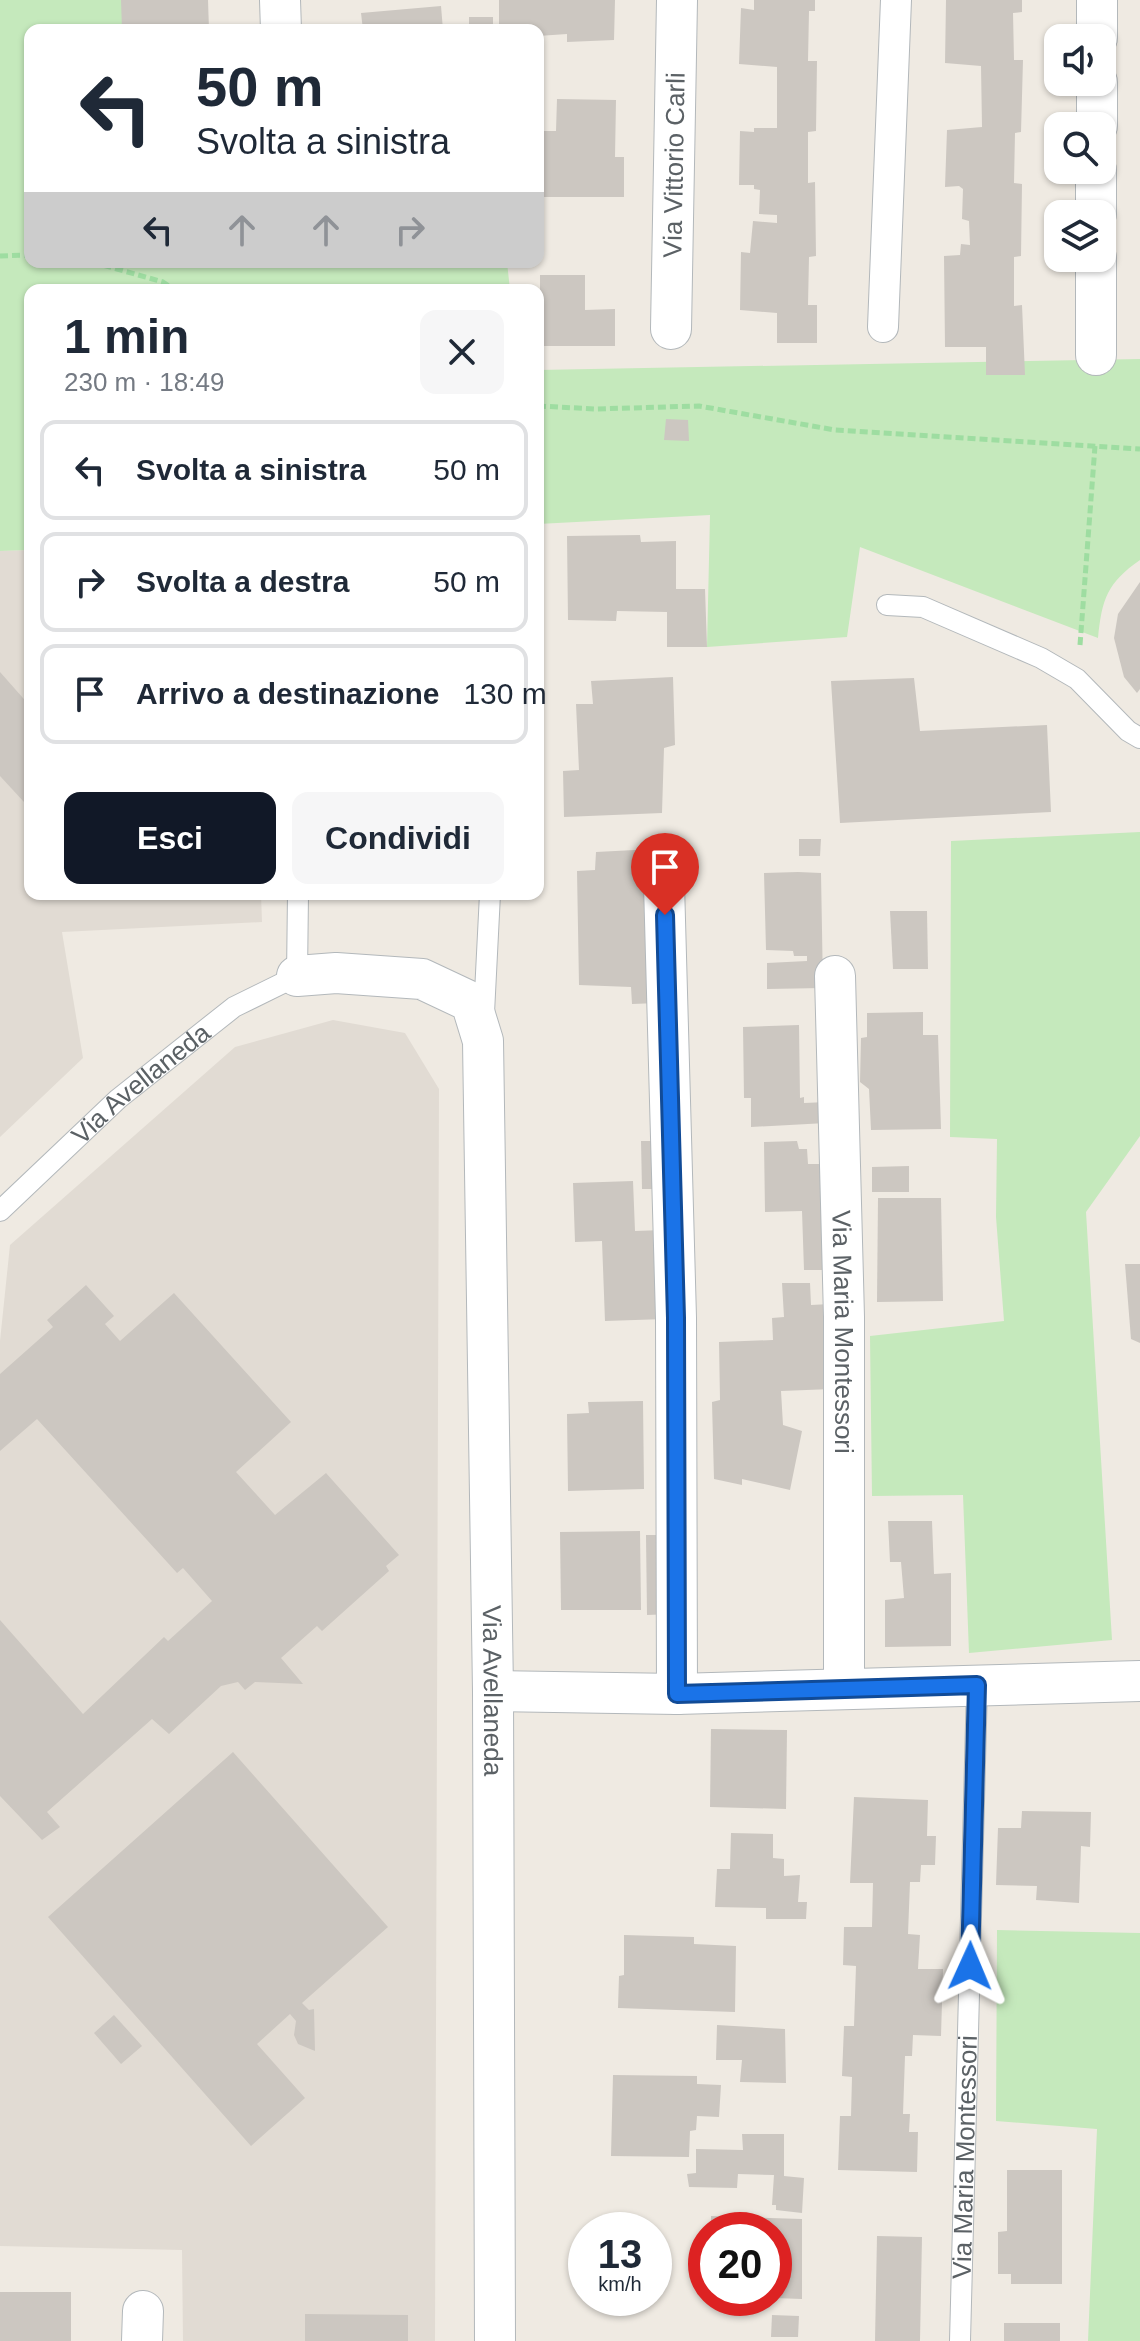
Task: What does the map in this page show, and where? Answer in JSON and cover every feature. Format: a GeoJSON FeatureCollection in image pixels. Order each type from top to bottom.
{"type":"FeatureCollection","features":[{"type":"Feature","properties":{"kind":"street"},"geometry":{"type":"LineString","coordinates":[[280,0],[281,24]]}},
{"type":"Feature","properties":{"kind":"street","name":"Via Vittorio Carli"},"geometry":{"type":"LineString","coordinates":[[671,329],[677,0]]}},
{"type":"Feature","properties":{"kind":"street"},"geometry":{"type":"LineString","coordinates":[[883,327],[896,0]]}},
{"type":"Feature","properties":{"kind":"street"},"geometry":{"type":"LineString","coordinates":[[1097,0],[1097,24]]}},
{"type":"Feature","properties":{"kind":"street"},"geometry":{"type":"LineString","coordinates":[[1096,272],[1096,355]]}},
{"type":"Feature","properties":{"kind":"street"},"geometry":{"type":"LineString","coordinates":[[664,884],[676,1318],[677,1694]]}},
{"type":"Feature","properties":{"kind":"street","name":"Via Avellaneda"},"geometry":{"type":"LineString","coordinates":[[297,976],[336,973],[422,979],[471,1002],[483,1041],[493,1691],[495,2341]]}},
{"type":"Feature","properties":{"kind":"street","name":"Via Maria Montessori"},"geometry":{"type":"LineString","coordinates":[[835,976],[844,1317],[844,1688]]}},
{"type":"Feature","properties":{"kind":"street"},"geometry":{"type":"LineString","coordinates":[[493,1691],[677,1694],[1140,1681]]}},
{"type":"Feature","properties":{"kind":"lane"},"geometry":{"type":"LineString","coordinates":[[887,605],[923,607],[978,628],[1077,679],[1128,731],[1140,738]]}},
{"type":"Feature","properties":{"kind":"lane"},"geometry":{"type":"LineString","coordinates":[[297,976],[298,900]]}},
{"type":"Feature","properties":{"kind":"lane","name":"Via Avellaneda"},"geometry":{"type":"LineString","coordinates":[[483,1041],[490,900]]}},
{"type":"Feature","properties":{"kind":"lane","name":"Via Avellaneda"},"geometry":{"type":"LineString","coordinates":[[0,1211],[118,1099],[234,1007],[297,976]]}},
{"type":"Feature","properties":{"kind":"lane","name":"Via Maria Montessori"},"geometry":{"type":"LineString","coordinates":[[960,2341],[977,1685]]}},
{"type":"Feature","properties":{"kind":"path"},"geometry":{"type":"LineString","coordinates":[[0,256],[24,255]]}},
{"type":"Feature","properties":{"kind":"path"},"geometry":{"type":"LineString","coordinates":[[113,268],[166,284]]}},
{"type":"Feature","properties":{"kind":"path"},"geometry":{"type":"LineString","coordinates":[[544,406],[596,409],[699,406],[835,430],[1140,449]]}},
{"type":"Feature","properties":{"kind":"path"},"geometry":{"type":"LineString","coordinates":[[1077,679],[1095,446]]}},
{"type":"Feature","properties":{"kind":"shaded area"},"geometry":{"type":"Polygon","coordinates":[[[24,550],[24,900],[261,900],[262,922],[62,932],[83,1058],[0,1137],[0,551],[24,550]]]}},
{"type":"Feature","properties":{"kind":"shaded area"},"geometry":{"type":"Polygon","coordinates":[[[333,1020],[405,1033],[439,1089],[435,2341],[183,2341],[182,2250],[0,2246],[0,1341],[10,1245],[235,1047],[333,1020]]]}},
{"type":"Feature","properties":{"kind":"green space"},"geometry":{"type":"Polygon","coordinates":[[[0,0],[132,0],[132,24],[24,24],[24,268],[508,268],[509,284],[24,284],[24,550],[0,551],[0,0]]]}},
{"type":"Feature","properties":{"kind":"green space"},"geometry":{"type":"Polygon","coordinates":[[[1140,359],[1140,560],[1120,576],[1108,593],[1098,638],[860,547],[847,637],[707,647],[710,515],[544,524],[544,370],[1140,359]]]}},
{"type":"Feature","properties":{"kind":"green space"},"geometry":{"type":"Polygon","coordinates":[[[1140,832],[1140,1136],[1086,1212],[1112,1640],[969,1653],[963,1495],[872,1496],[870,1336],[1004,1321],[996,1217],[997,1139],[950,1137],[951,841],[1140,832]]]}},
{"type":"Feature","properties":{"kind":"green space"},"geometry":{"type":"Polygon","coordinates":[[[997,1930],[1140,1933],[1140,2341],[1088,2341],[1097,2129],[996,2121],[997,1930]]]}},
{"type":"Feature","properties":{"kind":"building"},"geometry":{"type":"Polygon","coordinates":[[[121,0],[208,0],[209,24],[122,24],[121,0]]]}},
{"type":"Feature","properties":{"kind":"building"},"geometry":{"type":"Polygon","coordinates":[[[499,0],[615,0],[614,40],[567,42],[567,34],[544,36],[544,24],[499,24],[499,0]]]}},
{"type":"Feature","properties":{"kind":"building"},"geometry":{"type":"Polygon","coordinates":[[[754,0],[815,0],[815,11],[809,11],[808,61],[817,61],[816,131],[808,132],[808,183],[815,182],[816,256],[809,257],[808,305],[817,305],[817,343],[777,343],[777,313],[740,310],[741,252],[750,253],[753,221],[777,223],[777,215],[759,214],[760,190],[754,189],[754,185],[739,185],[740,131],[777,128],[777,67],[739,64],[741,8],[754,10],[754,0]]]}},
{"type":"Feature","properties":{"kind":"building"},"geometry":{"type":"Polygon","coordinates":[[[946,0],[1022,0],[1022,12],[1013,13],[1014,60],[1023,60],[1021,132],[1015,133],[1014,183],[1022,184],[1021,256],[1014,257],[1014,306],[1022,305],[1025,375],[986,375],[986,347],[945,347],[944,256],[960,255],[961,244],[970,245],[969,221],[962,219],[963,189],[959,186],[945,187],[947,130],[982,127],[981,66],[945,63],[946,0]]]}},
{"type":"Feature","properties":{"kind":"building"},"geometry":{"type":"Polygon","coordinates":[[[441,6],[442,24],[362,24],[361,13],[441,6]]]}},
{"type":"Feature","properties":{"kind":"building"},"geometry":{"type":"Polygon","coordinates":[[[469,17],[493,17],[493,24],[469,24],[469,17]]]}},
{"type":"Feature","properties":{"kind":"building"},"geometry":{"type":"Polygon","coordinates":[[[557,99],[616,100],[615,157],[624,157],[624,197],[544,197],[544,131],[556,131],[557,99]]]}},
{"type":"Feature","properties":{"kind":"building"},"geometry":{"type":"Polygon","coordinates":[[[540,275],[585,275],[585,310],[615,309],[615,346],[544,346],[544,284],[540,284],[540,275]]]}},
{"type":"Feature","properties":{"kind":"building"},"geometry":{"type":"Polygon","coordinates":[[[666,419],[688,420],[689,441],[664,440],[666,419]]]}},
{"type":"Feature","properties":{"kind":"building"},"geometry":{"type":"Polygon","coordinates":[[[640,535],[641,542],[676,541],[676,589],[705,589],[707,647],[667,647],[667,612],[617,611],[616,621],[568,620],[567,536],[640,535]]]}},
{"type":"Feature","properties":{"kind":"building"},"geometry":{"type":"Polygon","coordinates":[[[1140,582],[1140,689],[1137,693],[1124,677],[1114,638],[1118,614],[1140,582]]]}},
{"type":"Feature","properties":{"kind":"building"},"geometry":{"type":"Polygon","coordinates":[[[0,672],[24,699],[24,802],[0,776],[0,672]]]}},
{"type":"Feature","properties":{"kind":"building"},"geometry":{"type":"Polygon","coordinates":[[[673,677],[675,745],[664,748],[662,813],[564,817],[563,771],[579,770],[576,704],[593,704],[591,681],[673,677]]]}},
{"type":"Feature","properties":{"kind":"building"},"geometry":{"type":"Polygon","coordinates":[[[914,678],[920,731],[1047,725],[1051,812],[840,823],[831,681],[914,678]]]}},
{"type":"Feature","properties":{"kind":"building"},"geometry":{"type":"Polygon","coordinates":[[[799,839],[821,839],[820,856],[799,856],[799,839]]]}},
{"type":"Feature","properties":{"kind":"building"},"geometry":{"type":"Polygon","coordinates":[[[654,849],[658,1003],[632,1004],[631,987],[579,985],[577,871],[595,870],[596,852],[654,849]]]}},
{"type":"Feature","properties":{"kind":"building"},"geometry":{"type":"Polygon","coordinates":[[[764,873],[821,873],[823,988],[767,989],[767,963],[807,961],[807,956],[794,956],[793,951],[766,950],[764,873]]]}},
{"type":"Feature","properties":{"kind":"building"},"geometry":{"type":"Polygon","coordinates":[[[890,911],[927,911],[928,969],[893,969],[890,911]]]}},
{"type":"Feature","properties":{"kind":"building"},"geometry":{"type":"Polygon","coordinates":[[[923,1012],[923,1035],[938,1035],[941,1129],[871,1130],[869,1089],[860,1082],[861,1038],[867,1037],[867,1013],[923,1012]]]}},
{"type":"Feature","properties":{"kind":"building"},"geometry":{"type":"Polygon","coordinates":[[[799,1025],[800,1098],[804,1097],[804,1103],[827,1102],[826,1123],[751,1127],[751,1098],[744,1098],[743,1027],[799,1025]]]}},
{"type":"Feature","properties":{"kind":"building"},"geometry":{"type":"Polygon","coordinates":[[[641,1141],[660,1141],[661,1189],[642,1189],[641,1141]]]}},
{"type":"Feature","properties":{"kind":"building"},"geometry":{"type":"Polygon","coordinates":[[[797,1141],[799,1149],[807,1149],[808,1164],[826,1164],[827,1270],[804,1270],[802,1211],[765,1212],[764,1142],[797,1141]]]}},
{"type":"Feature","properties":{"kind":"building"},"geometry":{"type":"Polygon","coordinates":[[[909,1166],[909,1192],[872,1192],[872,1167],[909,1166]]]}},
{"type":"Feature","properties":{"kind":"building"},"geometry":{"type":"Polygon","coordinates":[[[633,1181],[635,1231],[663,1230],[665,1319],[605,1321],[602,1241],[575,1242],[573,1183],[633,1181]]]}},
{"type":"Feature","properties":{"kind":"building"},"geometry":{"type":"Polygon","coordinates":[[[878,1198],[941,1198],[943,1301],[877,1302],[878,1198]]]}},
{"type":"Feature","properties":{"kind":"building"},"geometry":{"type":"Polygon","coordinates":[[[1125,1264],[1140,1264],[1140,1343],[1131,1339],[1125,1264]]]}},
{"type":"Feature","properties":{"kind":"building"},"geometry":{"type":"Polygon","coordinates":[[[782,1283],[810,1283],[811,1305],[830,1304],[832,1389],[781,1391],[783,1425],[802,1431],[790,1490],[742,1479],[742,1485],[714,1479],[712,1402],[720,1400],[719,1342],[773,1340],[772,1318],[784,1317],[782,1283]]]}},
{"type":"Feature","properties":{"kind":"building"},"geometry":{"type":"Polygon","coordinates":[[[86,1285],[114,1316],[105,1324],[120,1341],[174,1293],[291,1422],[236,1472],[275,1515],[326,1473],[399,1555],[386,1566],[389,1571],[322,1631],[317,1626],[281,1658],[303,1684],[255,1682],[245,1690],[238,1682],[221,1686],[169,1734],[152,1719],[47,1812],[60,1827],[42,1840],[0,1796],[0,1620],[83,1714],[164,1637],[168,1641],[212,1601],[183,1568],[177,1573],[37,1419],[0,1451],[0,1374],[53,1327],[47,1320],[86,1285]]]}},
{"type":"Feature","properties":{"kind":"building"},"geometry":{"type":"Polygon","coordinates":[[[643,1401],[644,1489],[568,1491],[567,1414],[589,1413],[588,1402],[643,1401]]]}},
{"type":"Feature","properties":{"kind":"building"},"geometry":{"type":"Polygon","coordinates":[[[888,1521],[932,1521],[934,1574],[951,1573],[951,1646],[885,1647],[885,1600],[904,1598],[901,1562],[890,1562],[888,1521]]]}},
{"type":"Feature","properties":{"kind":"building"},"geometry":{"type":"Polygon","coordinates":[[[640,1531],[641,1610],[561,1610],[560,1532],[640,1531]]]}},
{"type":"Feature","properties":{"kind":"building"},"geometry":{"type":"Polygon","coordinates":[[[646,1535],[671,1535],[672,1614],[647,1615],[646,1535]]]}},
{"type":"Feature","properties":{"kind":"building"},"geometry":{"type":"Polygon","coordinates":[[[711,1729],[787,1730],[786,1809],[710,1807],[711,1729]]]}},
{"type":"Feature","properties":{"kind":"building"},"geometry":{"type":"Polygon","coordinates":[[[233,1752],[388,1927],[302,2003],[309,2010],[314,2009],[315,2051],[298,2044],[294,2035],[296,2021],[290,2014],[257,2044],[305,2098],[251,2146],[48,1917],[233,1752]]]}},
{"type":"Feature","properties":{"kind":"building"},"geometry":{"type":"Polygon","coordinates":[[[854,1797],[928,1800],[927,1836],[936,1836],[935,1865],[921,1865],[920,1882],[910,1882],[908,1934],[920,1935],[918,1969],[943,1969],[941,2036],[913,2035],[912,2056],[905,2056],[903,2114],[910,2114],[909,2132],[918,2132],[917,2172],[838,2170],[840,2116],[851,2116],[852,2077],[842,2076],[844,2026],[854,2026],[856,1966],[843,1965],[844,1927],[872,1927],[873,1883],[850,1883],[854,1797]]]}},
{"type":"Feature","properties":{"kind":"building"},"geometry":{"type":"Polygon","coordinates":[[[1022,1811],[1091,1812],[1090,1847],[1081,1846],[1079,1903],[1036,1900],[1037,1886],[996,1885],[998,1828],[1021,1828],[1022,1811]]]}},
{"type":"Feature","properties":{"kind":"building"},"geometry":{"type":"Polygon","coordinates":[[[731,1833],[773,1834],[773,1858],[784,1859],[784,1876],[800,1875],[798,1902],[807,1902],[806,1919],[766,1919],[766,1908],[715,1907],[717,1869],[730,1869],[731,1833]]]}},
{"type":"Feature","properties":{"kind":"building"},"geometry":{"type":"Polygon","coordinates":[[[624,1935],[694,1937],[694,1944],[736,1946],[735,2012],[618,2008],[619,1976],[624,1975],[624,1935]]]}},
{"type":"Feature","properties":{"kind":"building"},"geometry":{"type":"Polygon","coordinates":[[[114,2015],[142,2046],[121,2064],[94,2033],[114,2015]]]}},
{"type":"Feature","properties":{"kind":"building"},"geometry":{"type":"Polygon","coordinates":[[[717,2025],[785,2029],[786,2083],[740,2082],[742,2060],[716,2060],[717,2025]]]}},
{"type":"Feature","properties":{"kind":"building"},"geometry":{"type":"Polygon","coordinates":[[[613,2075],[697,2076],[697,2084],[721,2085],[719,2117],[697,2116],[696,2130],[690,2131],[689,2157],[611,2156],[613,2075]]]}},
{"type":"Feature","properties":{"kind":"building"},"geometry":{"type":"Polygon","coordinates":[[[742,2134],[784,2134],[784,2176],[804,2178],[802,2213],[776,2210],[776,2205],[772,2205],[774,2175],[738,2174],[737,2188],[689,2187],[687,2174],[696,2173],[696,2149],[743,2150],[742,2134]]]}},
{"type":"Feature","properties":{"kind":"building"},"geometry":{"type":"Polygon","coordinates":[[[1007,2170],[1062,2170],[1062,2284],[1011,2284],[1011,2274],[998,2274],[998,2232],[1007,2231],[1007,2170]]]}},
{"type":"Feature","properties":{"kind":"building"},"geometry":{"type":"Polygon","coordinates":[[[792,2219],[802,2219],[802,2299],[792,2299],[792,2219]]]}},
{"type":"Feature","properties":{"kind":"building"},"geometry":{"type":"Polygon","coordinates":[[[877,2236],[922,2237],[920,2341],[875,2341],[877,2236]]]}},
{"type":"Feature","properties":{"kind":"building"},"geometry":{"type":"Polygon","coordinates":[[[0,2292],[71,2292],[71,2341],[0,2341],[0,2292]]]}},
{"type":"Feature","properties":{"kind":"building"},"geometry":{"type":"Polygon","coordinates":[[[305,2314],[408,2315],[408,2341],[305,2341],[305,2314]]]}},
{"type":"Feature","properties":{"kind":"building"},"geometry":{"type":"Polygon","coordinates":[[[772,2316],[799,2316],[798,2337],[771,2337],[772,2316]]]}},
{"type":"Feature","properties":{"kind":"building"},"geometry":{"type":"Polygon","coordinates":[[[1004,2323],[1060,2323],[1060,2341],[1004,2341],[1004,2323]]]}},
{"type":"Feature","properties":{"kind":"route"},"geometry":{"type":"LineString","coordinates":[[665,915],[676,1318],[677,1694],[977,1685],[970,1966]]}}]}
